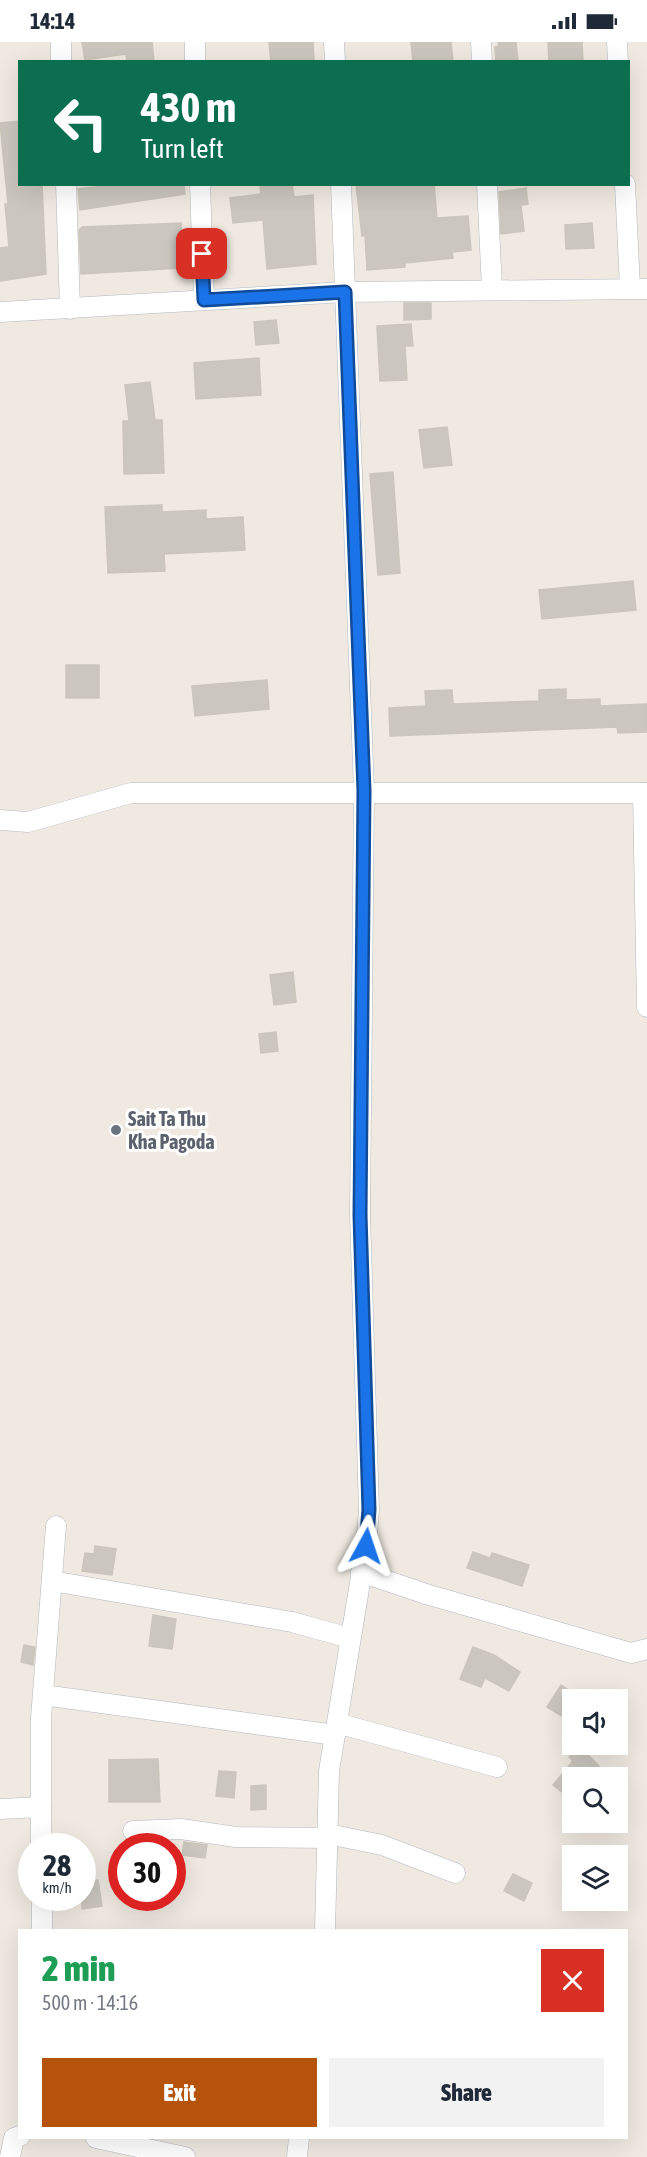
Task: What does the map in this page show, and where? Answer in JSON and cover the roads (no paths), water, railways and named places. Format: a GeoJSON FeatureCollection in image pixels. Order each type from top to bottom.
{"type":"FeatureCollection","features":[{"type":"Feature","properties":{"kind":"street"},"geometry":{"type":"LineString","coordinates":[[61,42],[61,60]]}},
{"type":"Feature","properties":{"kind":"street"},"geometry":{"type":"LineString","coordinates":[[195,42],[195,60]]}},
{"type":"Feature","properties":{"kind":"street"},"geometry":{"type":"LineString","coordinates":[[334,42],[335,60]]}},
{"type":"Feature","properties":{"kind":"street"},"geometry":{"type":"LineString","coordinates":[[481,42],[482,60]]}},
{"type":"Feature","properties":{"kind":"street"},"geometry":{"type":"LineString","coordinates":[[618,42],[618,60]]}},
{"type":"Feature","properties":{"kind":"street"},"geometry":{"type":"LineString","coordinates":[[66,186],[70,309]]}},
{"type":"Feature","properties":{"kind":"street"},"geometry":{"type":"LineString","coordinates":[[200,186],[204,300]]}},
{"type":"Feature","properties":{"kind":"street"},"geometry":{"type":"LineString","coordinates":[[325,1929],[329,1771],[369,1510],[360,1215],[364,791],[341,186]]}},
{"type":"Feature","properties":{"kind":"street"},"geometry":{"type":"LineString","coordinates":[[487,186],[492,289]]}},
{"type":"Feature","properties":{"kind":"street"},"geometry":{"type":"LineString","coordinates":[[0,312],[345,292],[639,289],[625,186]]}},
{"type":"Feature","properties":{"kind":"street"},"geometry":{"type":"LineString","coordinates":[[0,820],[28,822],[131,793],[364,791],[645,793],[647,1007]]}},
{"type":"Feature","properties":{"kind":"street"},"geometry":{"type":"LineString","coordinates":[[41,1833],[43,1695],[56,1526]]}},
{"type":"Feature","properties":{"kind":"street"},"geometry":{"type":"LineString","coordinates":[[361,1572],[426,1594],[631,1653],[647,1649]]}},
{"type":"Feature","properties":{"kind":"street"},"geometry":{"type":"LineString","coordinates":[[52,1581],[292,1622],[350,1638]]}},
{"type":"Feature","properties":{"kind":"street"},"geometry":{"type":"LineString","coordinates":[[43,1695],[336,1729],[497,1767]]}},
{"type":"Feature","properties":{"kind":"street"},"geometry":{"type":"LineString","coordinates":[[0,1809],[41,1807]]}},
{"type":"Feature","properties":{"kind":"street"},"geometry":{"type":"LineString","coordinates":[[133,1831],[180,1829],[236,1837],[328,1836],[382,1845],[455,1873]]}},
{"type":"Feature","properties":{"kind":"street"},"geometry":{"type":"LineString","coordinates":[[42,1911],[42,1929]]}},
{"type":"Feature","properties":{"kind":"street"},"geometry":{"type":"LineString","coordinates":[[10,2157],[14,2138],[18,2137]]}},
{"type":"Feature","properties":{"kind":"street"},"geometry":{"type":"LineString","coordinates":[[101,2139],[185,2157]]}},
{"type":"Feature","properties":{"kind":"street"},"geometry":{"type":"LineString","coordinates":[[297,2157],[299,2139]]}},
{"type":"Feature","properties":{"kind":"place","name":"Sait Ta Thu Kha Pagoda"},"geometry":{"type":"Point","coordinates":[116,1130]}}]}
